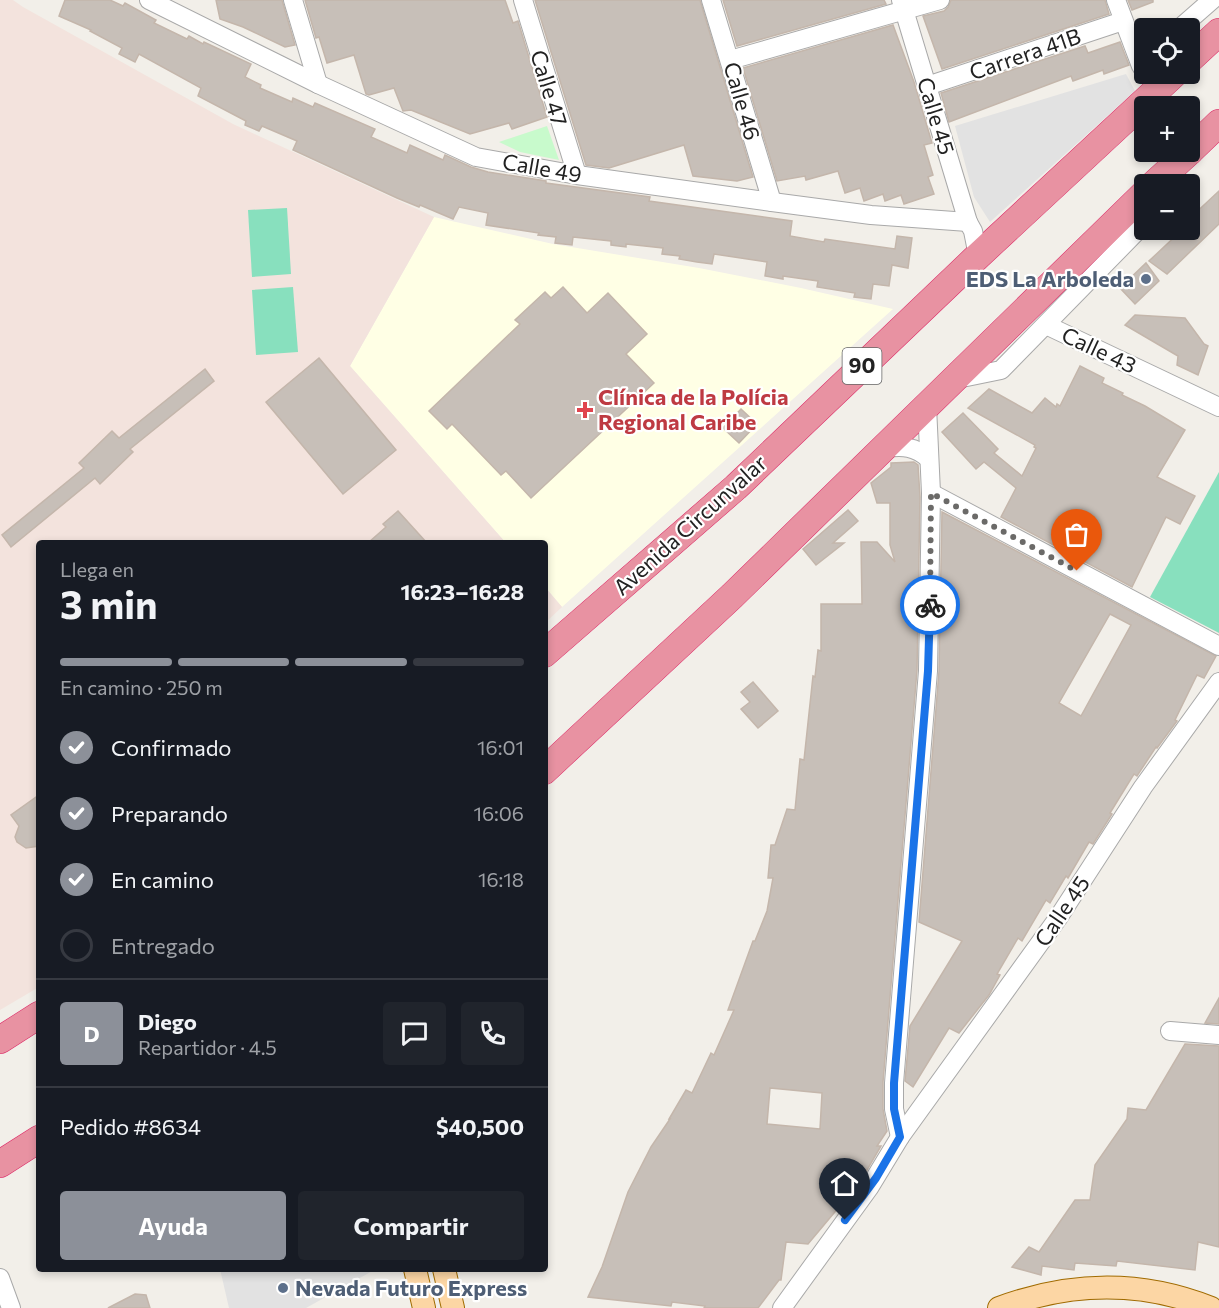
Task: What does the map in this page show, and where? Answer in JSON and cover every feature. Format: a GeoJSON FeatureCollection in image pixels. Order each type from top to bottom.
{"type":"FeatureCollection","features":[{"type":"Feature","properties":{"kind":"highway"},"geometry":{"type":"LineString","coordinates":[[1200,50],[1219,32]]}},
{"type":"Feature","properties":{"kind":"highway","name":"Avenida Circunvalar"},"geometry":{"type":"LineString","coordinates":[[548,651],[736,487],[973,236],[1003,233],[1163,84]]}},
{"type":"Feature","properties":{"kind":"highway"},"geometry":{"type":"LineString","coordinates":[[1200,141],[1219,123]]}},
{"type":"Feature","properties":{"kind":"highway"},"geometry":{"type":"LineString","coordinates":[[1167,174],[1178,162]]}},
{"type":"Feature","properties":{"kind":"highway"},"geometry":{"type":"LineString","coordinates":[[548,767],[732,596],[1134,206]]}},
{"type":"Feature","properties":{"kind":"highway"},"geometry":{"type":"LineString","coordinates":[[0,1040],[36,1017]]}},
{"type":"Feature","properties":{"kind":"highway"},"geometry":{"type":"LineString","coordinates":[[0,1164],[36,1141]]}},
{"type":"Feature","properties":{"kind":"main road"},"geometry":{"type":"LineString","coordinates":[[416,1272],[424,1308]]}},
{"type":"Feature","properties":{"kind":"main road"},"geometry":{"type":"LineString","coordinates":[[445,1272],[453,1308]]}},
{"type":"Feature","properties":{"kind":"main road"},"geometry":{"type":"LineString","coordinates":[[999,1308],[1021,1300],[1061,1291],[1118,1287],[1170,1295],[1211,1308]]}},
{"type":"Feature","properties":{"kind":"street","name":"Calle 49"},"geometry":{"type":"LineString","coordinates":[[149,0],[318,84],[476,157],[577,175],[871,214],[973,236]]}},
{"type":"Feature","properties":{"kind":"street"},"geometry":{"type":"LineString","coordinates":[[293,0],[318,84]]}},
{"type":"Feature","properties":{"kind":"street","name":"Calle 47"},"geometry":{"type":"LineString","coordinates":[[523,0],[577,175]]}},
{"type":"Feature","properties":{"kind":"street","name":"Calle 46"},"geometry":{"type":"LineString","coordinates":[[711,0],[772,202]]}},
{"type":"Feature","properties":{"kind":"street"},"geometry":{"type":"LineString","coordinates":[[730,60],[903,5],[940,0]]}},
{"type":"Feature","properties":{"kind":"street"},"geometry":{"type":"LineString","coordinates":[[1116,0],[1134,45]]}},
{"type":"Feature","properties":{"kind":"street"},"geometry":{"type":"LineString","coordinates":[[1191,18],[1212,0]]}},
{"type":"Feature","properties":{"kind":"street","name":"Calle 45"},"geometry":{"type":"LineString","coordinates":[[903,5],[973,236]]}},
{"type":"Feature","properties":{"kind":"street","name":"Carrera 41B"},"geometry":{"type":"LineString","coordinates":[[927,86],[1123,21]]}},
{"type":"Feature","properties":{"kind":"street"},"geometry":{"type":"LineString","coordinates":[[1046,325],[1134,234]]}},
{"type":"Feature","properties":{"kind":"street","name":"Calle 43"},"geometry":{"type":"LineString","coordinates":[[955,380],[1001,370],[1046,325],[1219,407]]}},
{"type":"Feature","properties":{"kind":"street"},"geometry":{"type":"LineString","coordinates":[[782,1308],[869,1188],[900,1137],[894,1109],[894,1083],[928,671],[931,493],[927,406]]}},
{"type":"Feature","properties":{"kind":"street"},"geometry":{"type":"LineString","coordinates":[[885,448],[905,446],[914,448],[929,459]]}},
{"type":"Feature","properties":{"kind":"street"},"geometry":{"type":"LineString","coordinates":[[931,493],[1219,646]]}},
{"type":"Feature","properties":{"kind":"street","name":"Calle 45"},"geometry":{"type":"LineString","coordinates":[[900,1137],[1058,918],[1143,787],[1219,682]]}},
{"type":"Feature","properties":{"kind":"street"},"geometry":{"type":"LineString","coordinates":[[1170,1031],[1219,1035]]}},
{"type":"Feature","properties":{"kind":"street"},"geometry":{"type":"LineString","coordinates":[[0,1278],[11,1308]]}},
{"type":"Feature","properties":{"kind":"shaded area"},"geometry":{"type":"Polygon","coordinates":[[[0,0],[13,0],[233,124],[434,217],[350,366],[503,540],[36,540],[36,989],[0,1010],[0,0]]]}},
{"type":"Feature","properties":{"kind":"shaded area"},"geometry":{"type":"Polygon","coordinates":[[[1126,74],[1135,91],[990,222],[974,197],[955,126],[1126,74]]]}},
{"type":"Feature","properties":{"kind":"shaded area","name":"Clínica de la Polícia Regional Caribe"},"geometry":{"type":"Polygon","coordinates":[[[434,217],[553,244],[699,268],[893,309],[562,607],[548,591],[548,540],[503,540],[350,366],[434,217]]]}},
{"type":"Feature","properties":{"kind":"shaded area"},"geometry":{"type":"Polygon","coordinates":[[[548,591],[562,607],[548,620],[548,591]]]}},
{"type":"Feature","properties":{"kind":"shaded area","name":"Nevada Futuro Express"},"geometry":{"type":"Polygon","coordinates":[[[221,1272],[371,1272],[306,1308],[229,1308],[221,1272]]]}},
{"type":"Feature","properties":{"kind":"green space"},"geometry":{"type":"Polygon","coordinates":[[[547,126],[559,160],[520,152],[499,142],[547,126]]]}},
{"type":"Feature","properties":{"kind":"green space"},"geometry":{"type":"Polygon","coordinates":[[[287,208],[291,274],[252,277],[248,210],[287,208]]]}},
{"type":"Feature","properties":{"kind":"green space"},"geometry":{"type":"Polygon","coordinates":[[[293,287],[298,352],[256,355],[252,290],[293,287]]]}},
{"type":"Feature","properties":{"kind":"green space"},"geometry":{"type":"Polygon","coordinates":[[[1219,472],[1219,633],[1150,597],[1219,472]]]}},
{"type":"Feature","properties":{"kind":"building"},"geometry":{"type":"Polygon","coordinates":[[[65,0],[110,0],[123,6],[125,3],[156,20],[154,23],[187,39],[189,36],[251,64],[245,77],[261,85],[260,88],[292,102],[293,98],[313,107],[315,103],[375,129],[371,137],[407,153],[410,145],[443,160],[445,155],[488,172],[546,181],[546,183],[650,197],[649,201],[792,221],[790,236],[824,242],[825,239],[895,249],[897,236],[912,238],[908,268],[892,265],[889,286],[873,284],[871,299],[854,297],[855,293],[817,287],[818,281],[765,276],[767,262],[714,254],[712,264],[662,254],[663,248],[626,244],[626,247],[611,245],[611,241],[573,237],[572,245],[555,243],[556,237],[486,225],[488,213],[459,207],[453,219],[397,198],[293,150],[297,141],[262,126],[259,131],[245,125],[246,121],[198,96],[201,88],[139,54],[135,62],[119,54],[122,48],[91,30],[59,16],[65,0]]]}},
{"type":"Feature","properties":{"kind":"building"},"geometry":{"type":"Polygon","coordinates":[[[216,0],[282,0],[295,45],[285,47],[220,19],[216,0]]]}},
{"type":"Feature","properties":{"kind":"building"},"geometry":{"type":"Polygon","coordinates":[[[305,0],[505,0],[513,23],[518,21],[547,117],[512,129],[509,123],[470,134],[411,110],[403,111],[394,88],[366,94],[354,55],[327,63],[319,37],[316,38],[305,0]]]}},
{"type":"Feature","properties":{"kind":"building"},"geometry":{"type":"Polygon","coordinates":[[[535,0],[700,0],[753,177],[737,181],[693,176],[684,145],[609,168],[586,165],[535,0]]]}},
{"type":"Feature","properties":{"kind":"building"},"geometry":{"type":"Polygon","coordinates":[[[723,0],[884,0],[886,4],[737,46],[723,0]]]}},
{"type":"Feature","properties":{"kind":"building"},"geometry":{"type":"Polygon","coordinates":[[[951,0],[1105,0],[1109,14],[942,69],[923,16],[944,11],[951,0]]]}},
{"type":"Feature","properties":{"kind":"building"},"geometry":{"type":"Polygon","coordinates":[[[1128,0],[1153,0],[1153,2],[1132,10],[1128,0]]]}},
{"type":"Feature","properties":{"kind":"building"},"geometry":{"type":"Polygon","coordinates":[[[893,25],[914,82],[932,143],[924,145],[933,175],[928,177],[934,194],[904,204],[901,195],[885,201],[883,194],[864,201],[860,188],[845,193],[838,171],[806,180],[805,176],[777,181],[743,68],[893,25]]]}},
{"type":"Feature","properties":{"kind":"building"},"geometry":{"type":"Polygon","coordinates":[[[1120,42],[1129,65],[1104,74],[1103,70],[1073,81],[1071,76],[949,122],[941,93],[1085,46],[1088,53],[1120,42]]]}},
{"type":"Feature","properties":{"kind":"building"},"geometry":{"type":"Polygon","coordinates":[[[1219,191],[1219,224],[1167,274],[1149,261],[1171,240],[1200,240],[1200,209],[1219,191]]]}},
{"type":"Feature","properties":{"kind":"building"},"geometry":{"type":"Polygon","coordinates":[[[1146,263],[1159,281],[1135,304],[1120,288],[1146,263]]]}},
{"type":"Feature","properties":{"kind":"building"},"geometry":{"type":"Polygon","coordinates":[[[563,287],[587,313],[608,293],[647,334],[626,354],[654,383],[531,498],[506,471],[501,475],[452,424],[447,429],[429,411],[520,324],[515,320],[545,292],[551,298],[563,287]]]}},
{"type":"Feature","properties":{"kind":"building"},"geometry":{"type":"Polygon","coordinates":[[[1135,315],[1185,318],[1204,344],[1208,346],[1198,375],[1177,365],[1178,356],[1125,325],[1135,315]]]}},
{"type":"Feature","properties":{"kind":"building"},"geometry":{"type":"Polygon","coordinates":[[[319,358],[396,450],[343,494],[266,402],[319,358]]]}},
{"type":"Feature","properties":{"kind":"building"},"geometry":{"type":"Polygon","coordinates":[[[1080,366],[1104,378],[1102,383],[1185,430],[1157,477],[1195,496],[1180,524],[1166,517],[1132,587],[1001,517],[1016,488],[984,462],[976,469],[942,432],[963,413],[998,449],[994,453],[1022,476],[1036,448],[1035,445],[968,408],[989,389],[1032,413],[1045,398],[1056,407],[1057,404],[1060,406],[1080,366]]]}},
{"type":"Feature","properties":{"kind":"building"},"geometry":{"type":"Polygon","coordinates":[[[205,369],[214,381],[130,449],[133,452],[100,484],[95,478],[11,547],[2,535],[84,468],[79,463],[112,431],[119,438],[205,369]]]}},
{"type":"Feature","properties":{"kind":"building"},"geometry":{"type":"Polygon","coordinates":[[[741,409],[757,424],[739,443],[723,428],[741,409]]]}},
{"type":"Feature","properties":{"kind":"building"},"geometry":{"type":"Polygon","coordinates":[[[914,462],[918,465],[920,497],[917,670],[883,1082],[883,1109],[887,1131],[877,1146],[881,1146],[860,1182],[808,1244],[786,1242],[781,1280],[758,1308],[704,1308],[705,1306],[672,1302],[671,1306],[588,1297],[602,1267],[628,1192],[651,1147],[686,1090],[692,1093],[711,1053],[714,1055],[734,1010],[728,1010],[753,941],[755,941],[767,911],[773,878],[768,878],[771,845],[775,845],[787,809],[795,810],[800,759],[804,760],[813,676],[815,677],[818,650],[821,651],[821,604],[862,604],[861,542],[877,542],[895,562],[890,545],[890,503],[877,503],[871,483],[891,467],[891,463],[914,462]],[[770,1088],[767,1124],[820,1129],[822,1093],[770,1088]]]}},
{"type":"Feature","properties":{"kind":"building"},"geometry":{"type":"Polygon","coordinates":[[[848,510],[858,521],[833,543],[844,543],[816,565],[803,549],[848,510]]]}},
{"type":"Feature","properties":{"kind":"building"},"geometry":{"type":"Polygon","coordinates":[[[398,511],[424,540],[371,540],[386,527],[383,524],[398,511]]]}},
{"type":"Feature","properties":{"kind":"building"},"geometry":{"type":"Polygon","coordinates":[[[942,512],[1216,656],[1204,678],[1197,675],[1175,720],[1177,721],[1137,776],[1134,774],[1093,844],[1089,842],[1050,903],[1046,900],[1022,941],[1018,938],[997,974],[1000,975],[989,995],[959,1033],[949,1028],[913,1087],[905,1081],[910,1026],[962,941],[919,922],[939,671],[942,512]],[[1110,614],[1059,703],[1081,716],[1131,625],[1110,614]]]}},
{"type":"Feature","properties":{"kind":"building"},"geometry":{"type":"Polygon","coordinates":[[[753,682],[778,711],[758,728],[741,709],[750,702],[741,692],[753,682]]]}},
{"type":"Feature","properties":{"kind":"building"},"geometry":{"type":"Polygon","coordinates":[[[36,797],[36,846],[26,848],[17,842],[15,837],[19,826],[11,815],[36,797]]]}},
{"type":"Feature","properties":{"kind":"building"},"geometry":{"type":"Polygon","coordinates":[[[1219,998],[1219,1024],[1205,1023],[1219,998]]]}},
{"type":"Feature","properties":{"kind":"building"},"geometry":{"type":"Polygon","coordinates":[[[1185,1044],[1219,1046],[1219,1247],[1198,1242],[1195,1270],[1117,1261],[1116,1266],[1075,1263],[1074,1270],[1042,1266],[1041,1275],[1012,1267],[1029,1247],[1039,1252],[1075,1200],[1090,1200],[1095,1165],[1127,1119],[1128,1108],[1146,1110],[1185,1044]]]}},
{"type":"Feature","properties":{"kind":"building"},"geometry":{"type":"Polygon","coordinates":[[[135,1294],[146,1295],[150,1308],[108,1308],[135,1294]]]}},
{"type":"Feature","properties":{"kind":"way so far"},"geometry":{"type":"LineString","coordinates":[[930,605],[931,493],[1077,571]]}},
{"type":"Feature","properties":{"kind":"place","name":"EDS La Arboleda"},"geometry":{"type":"Point","coordinates":[1146,279]}},
{"type":"Feature","properties":{"kind":"place","name":"Clínica de la Polícia Regional Caribe"},"geometry":{"type":"Point","coordinates":[585,410]}},
{"type":"Feature","properties":{"kind":"place","name":"Nevada Futuro Express"},"geometry":{"type":"Point","coordinates":[283,1288]}},
{"type":"Feature","properties":{"kind":"route"},"geometry":{"type":"LineString","coordinates":[[845,1220],[876,1178],[900,1137],[894,1109],[894,1083],[928,671],[930,605]]}}]}
